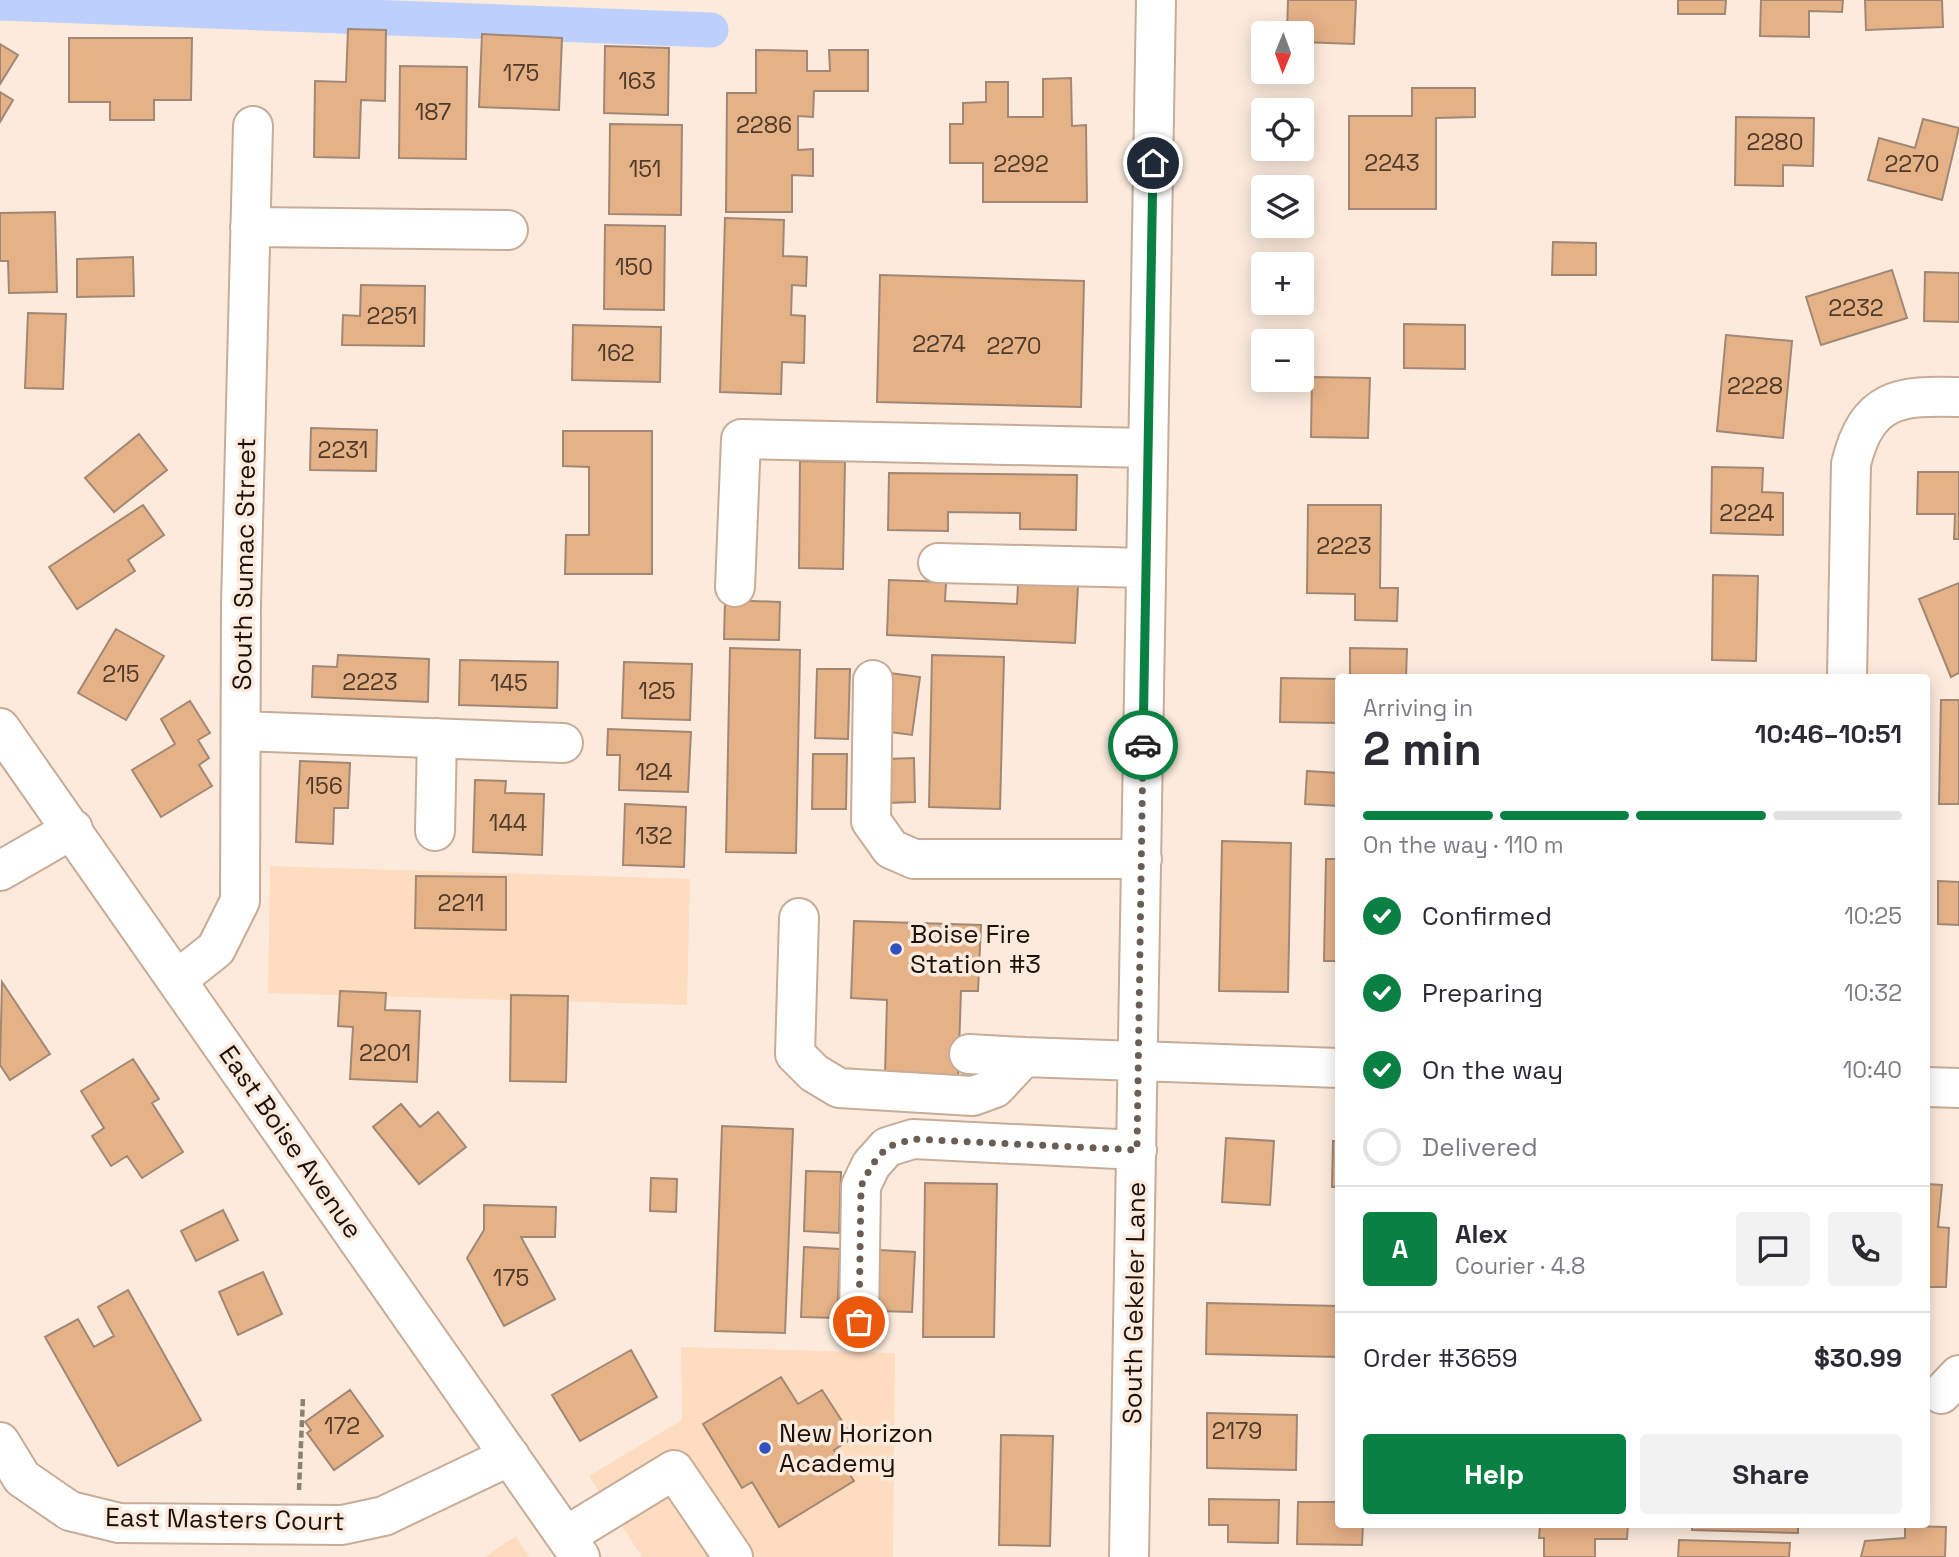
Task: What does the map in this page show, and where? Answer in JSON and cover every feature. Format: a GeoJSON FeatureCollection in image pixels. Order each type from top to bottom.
{"type":"FeatureCollection","features":[{"type":"Feature","properties":{"kind":"street","name":"South Gekeler Lane"},"geometry":{"type":"LineString","coordinates":[[1129,1557],[1156,0]]}},
{"type":"Feature","properties":{"kind":"street","name":"South Sumac Street"},"geometry":{"type":"LineString","coordinates":[[178,979],[216,949],[240,901],[242,604],[253,126]]}},
{"type":"Feature","properties":{"kind":"street"},"geometry":{"type":"LineString","coordinates":[[250,227],[508,230]]}},
{"type":"Feature","properties":{"kind":"street"},"geometry":{"type":"LineString","coordinates":[[1847,674],[1852,464],[1858,437],[1870,418],[1891,404],[1915,396],[1959,397]]}},
{"type":"Feature","properties":{"kind":"street"},"geometry":{"type":"LineString","coordinates":[[735,587],[741,439],[1148,447]]}},
{"type":"Feature","properties":{"kind":"street"},"geometry":{"type":"LineString","coordinates":[[938,563],[1146,568]]}},
{"type":"Feature","properties":{"kind":"street"},"geometry":{"type":"LineString","coordinates":[[873,680],[871,821],[891,849],[914,859],[1142,859]]}},
{"type":"Feature","properties":{"kind":"street","name":"East Boise Avenue"},"geometry":{"type":"LineString","coordinates":[[0,728],[573,1546]]}},
{"type":"Feature","properties":{"kind":"street"},"geometry":{"type":"LineString","coordinates":[[243,731],[563,743]]}},
{"type":"Feature","properties":{"kind":"street"},"geometry":{"type":"LineString","coordinates":[[435,831],[437,738]]}},
{"type":"Feature","properties":{"kind":"street"},"geometry":{"type":"LineString","coordinates":[[0,871],[72,829]]}},
{"type":"Feature","properties":{"kind":"street"},"geometry":{"type":"LineString","coordinates":[[799,918],[795,1054],[814,1073],[839,1088],[972,1097],[995,1088],[1024,1057]]}},
{"type":"Feature","properties":{"kind":"street"},"geometry":{"type":"LineString","coordinates":[[969,1054],[1335,1068]]}},
{"type":"Feature","properties":{"kind":"street"},"geometry":{"type":"LineString","coordinates":[[1930,1087],[1959,1088]]}},
{"type":"Feature","properties":{"kind":"street"},"geometry":{"type":"LineString","coordinates":[[859,1322],[861,1186],[872,1165],[887,1147],[913,1139],[1137,1150]]}},
{"type":"Feature","properties":{"kind":"street","name":"East Masters Court"},"geometry":{"type":"LineString","coordinates":[[0,1442],[22,1478],[70,1511],[119,1522],[342,1525],[384,1516],[510,1456]]}},
{"type":"Feature","properties":{"kind":"street"},"geometry":{"type":"LineString","coordinates":[[573,1546],[674,1470],[733,1557]]}},
{"type":"Feature","properties":{"kind":"path"},"geometry":{"type":"LineString","coordinates":[[299,1501],[303,1398]]}},
{"type":"Feature","properties":{"kind":"shaded area"},"geometry":{"type":"Polygon","coordinates":[[[270,866],[690,879],[687,1005],[268,993],[270,866]]]}},
{"type":"Feature","properties":{"kind":"shaded area","name":"New Horizon Academy"},"geometry":{"type":"Polygon","coordinates":[[[681,1347],[895,1353],[893,1557],[642,1557],[589,1476],[682,1420],[681,1347]]]}},
{"type":"Feature","properties":{"kind":"shaded area"},"geometry":{"type":"Polygon","coordinates":[[[516,1536],[529,1557],[484,1557],[516,1536]]]}},
{"type":"Feature","properties":{"kind":"building"},"geometry":{"type":"Polygon","coordinates":[[[1288,0],[1356,0],[1354,44],[1314,42],[1314,21],[1287,21],[1288,0]]]}},
{"type":"Feature","properties":{"kind":"building"},"geometry":{"type":"Polygon","coordinates":[[[1678,0],[1726,0],[1725,14],[1678,14],[1678,0]]]}},
{"type":"Feature","properties":{"kind":"building"},"geometry":{"type":"Polygon","coordinates":[[[1761,0],[1843,0],[1842,12],[1809,11],[1809,37],[1760,36],[1761,0]]]}},
{"type":"Feature","properties":{"kind":"building"},"geometry":{"type":"Polygon","coordinates":[[[1865,0],[1942,0],[1943,27],[1866,30],[1865,0]]]}},
{"type":"Feature","properties":{"kind":"building"},"geometry":{"type":"Polygon","coordinates":[[[348,29],[386,30],[385,101],[361,100],[359,158],[314,157],[315,81],[346,82],[348,29]]]}},
{"type":"Feature","properties":{"kind":"building"},"geometry":{"type":"Polygon","coordinates":[[[482,34],[562,38],[559,110],[479,107],[482,34]]]}},
{"type":"Feature","properties":{"kind":"building"},"geometry":{"type":"Polygon","coordinates":[[[69,38],[192,38],[191,100],[154,100],[154,120],[110,120],[110,102],[69,102],[69,38]]]}},
{"type":"Feature","properties":{"kind":"building"},"geometry":{"type":"Polygon","coordinates":[[[0,44],[18,55],[0,84],[0,44]]]}},
{"type":"Feature","properties":{"kind":"building"},"geometry":{"type":"Polygon","coordinates":[[[605,46],[669,48],[668,115],[604,113],[605,46]]]}},
{"type":"Feature","properties":{"kind":"building"},"geometry":{"type":"Polygon","coordinates":[[[756,50],[807,51],[807,71],[830,71],[829,50],[868,50],[868,91],[814,91],[813,117],[798,116],[798,150],[813,149],[813,176],[792,175],[792,212],[726,212],[727,93],[756,93],[756,50]]]}},
{"type":"Feature","properties":{"kind":"building"},"geometry":{"type":"Polygon","coordinates":[[[400,66],[467,67],[466,159],[399,158],[400,66]]]}},
{"type":"Feature","properties":{"kind":"building"},"geometry":{"type":"Polygon","coordinates":[[[1071,78],[1072,126],[1086,125],[1087,202],[983,202],[983,163],[950,163],[950,124],[963,124],[963,103],[986,102],[986,82],[1008,82],[1008,117],[1043,117],[1043,79],[1071,78]]]}},
{"type":"Feature","properties":{"kind":"building"},"geometry":{"type":"Polygon","coordinates":[[[1412,88],[1475,88],[1475,117],[1436,118],[1436,209],[1349,209],[1349,116],[1412,116],[1412,88]]]}},
{"type":"Feature","properties":{"kind":"building"},"geometry":{"type":"Polygon","coordinates":[[[0,92],[13,100],[0,122],[0,92]]]}},
{"type":"Feature","properties":{"kind":"building"},"geometry":{"type":"Polygon","coordinates":[[[1736,117],[1814,118],[1813,166],[1783,165],[1783,186],[1735,185],[1736,117]]]}},
{"type":"Feature","properties":{"kind":"building"},"geometry":{"type":"Polygon","coordinates":[[[1923,119],[1959,128],[1942,200],[1868,180],[1879,138],[1915,148],[1923,119]]]}},
{"type":"Feature","properties":{"kind":"building"},"geometry":{"type":"Polygon","coordinates":[[[610,124],[682,125],[681,215],[609,214],[610,124]]]}},
{"type":"Feature","properties":{"kind":"building"},"geometry":{"type":"Polygon","coordinates":[[[55,212],[57,292],[9,293],[8,261],[0,261],[0,213],[55,212]]]}},
{"type":"Feature","properties":{"kind":"building"},"geometry":{"type":"Polygon","coordinates":[[[725,218],[784,220],[783,256],[807,257],[806,286],[792,285],[791,315],[805,316],[804,363],[782,362],[781,394],[720,392],[725,218]]]}},
{"type":"Feature","properties":{"kind":"building"},"geometry":{"type":"Polygon","coordinates":[[[605,225],[665,226],[664,310],[604,309],[605,225]]]}},
{"type":"Feature","properties":{"kind":"building"},"geometry":{"type":"Polygon","coordinates":[[[1553,242],[1596,243],[1596,275],[1552,275],[1553,242]]]}},
{"type":"Feature","properties":{"kind":"building"},"geometry":{"type":"Polygon","coordinates":[[[133,257],[134,296],[77,297],[77,259],[133,257]]]}},
{"type":"Feature","properties":{"kind":"building"},"geometry":{"type":"Polygon","coordinates":[[[1892,270],[1907,318],[1821,345],[1806,297],[1892,270]]]}},
{"type":"Feature","properties":{"kind":"building"},"geometry":{"type":"Polygon","coordinates":[[[1925,272],[1959,273],[1959,322],[1924,321],[1925,272]]]}},
{"type":"Feature","properties":{"kind":"building"},"geometry":{"type":"Polygon","coordinates":[[[880,275],[1084,281],[1081,407],[877,402],[880,275]]]}},
{"type":"Feature","properties":{"kind":"building"},"geometry":{"type":"Polygon","coordinates":[[[361,285],[425,286],[424,346],[342,345],[343,315],[360,316],[361,285]]]}},
{"type":"Feature","properties":{"kind":"building"},"geometry":{"type":"Polygon","coordinates":[[[28,313],[66,314],[63,389],[25,388],[28,313]]]}},
{"type":"Feature","properties":{"kind":"building"},"geometry":{"type":"Polygon","coordinates":[[[1404,324],[1465,325],[1465,369],[1404,368],[1404,324]]]}},
{"type":"Feature","properties":{"kind":"building"},"geometry":{"type":"Polygon","coordinates":[[[573,325],[661,327],[660,382],[572,380],[573,325]]]}},
{"type":"Feature","properties":{"kind":"building"},"geometry":{"type":"Polygon","coordinates":[[[1726,335],[1792,341],[1783,438],[1717,431],[1726,335]]]}},
{"type":"Feature","properties":{"kind":"building"},"geometry":{"type":"Polygon","coordinates":[[[1314,377],[1370,378],[1368,438],[1311,437],[1314,377]]]}},
{"type":"Feature","properties":{"kind":"building"},"geometry":{"type":"Polygon","coordinates":[[[311,428],[377,430],[376,471],[310,470],[311,428]]]}},
{"type":"Feature","properties":{"kind":"building"},"geometry":{"type":"Polygon","coordinates":[[[563,431],[652,431],[652,574],[565,574],[566,535],[589,535],[589,467],[563,466],[563,431]]]}},
{"type":"Feature","properties":{"kind":"building"},"geometry":{"type":"Polygon","coordinates":[[[139,434],[167,470],[114,512],[85,478],[139,434]]]}},
{"type":"Feature","properties":{"kind":"building"},"geometry":{"type":"Polygon","coordinates":[[[800,461],[845,462],[843,569],[799,568],[800,461]]]}},
{"type":"Feature","properties":{"kind":"building"},"geometry":{"type":"Polygon","coordinates":[[[1712,467],[1763,468],[1762,492],[1783,493],[1783,535],[1711,533],[1712,467]]]}},
{"type":"Feature","properties":{"kind":"building"},"geometry":{"type":"Polygon","coordinates":[[[1918,472],[1959,472],[1959,539],[1954,539],[1955,514],[1917,514],[1918,472]]]}},
{"type":"Feature","properties":{"kind":"building"},"geometry":{"type":"Polygon","coordinates":[[[889,473],[1077,475],[1076,530],[1020,529],[1020,513],[948,512],[948,531],[888,530],[889,473]]]}},
{"type":"Feature","properties":{"kind":"building"},"geometry":{"type":"Polygon","coordinates":[[[143,505],[164,535],[128,560],[135,571],[77,609],[49,567],[143,505]]]}},
{"type":"Feature","properties":{"kind":"building"},"geometry":{"type":"Polygon","coordinates":[[[1308,505],[1381,505],[1380,588],[1398,588],[1397,621],[1355,620],[1355,594],[1307,593],[1308,505]]]}},
{"type":"Feature","properties":{"kind":"building"},"geometry":{"type":"Polygon","coordinates":[[[1713,575],[1758,576],[1756,661],[1712,660],[1713,575]]]}},
{"type":"Feature","properties":{"kind":"building"},"geometry":{"type":"Polygon","coordinates":[[[889,580],[946,582],[945,601],[1017,604],[1018,584],[1078,586],[1075,643],[887,635],[889,580]]]}},
{"type":"Feature","properties":{"kind":"building"},"geometry":{"type":"Polygon","coordinates":[[[1959,583],[1959,673],[1951,677],[1919,599],[1959,583]]]}},
{"type":"Feature","properties":{"kind":"building"},"geometry":{"type":"Polygon","coordinates":[[[725,600],[780,602],[779,640],[724,639],[725,600]]]}},
{"type":"Feature","properties":{"kind":"building"},"geometry":{"type":"Polygon","coordinates":[[[116,629],[164,656],[126,720],[78,693],[116,629]]]}},
{"type":"Feature","properties":{"kind":"building"},"geometry":{"type":"Polygon","coordinates":[[[730,648],[800,650],[796,853],[726,852],[730,648]]]}},
{"type":"Feature","properties":{"kind":"building"},"geometry":{"type":"Polygon","coordinates":[[[1350,648],[1407,649],[1406,674],[1350,674],[1350,648]]]}},
{"type":"Feature","properties":{"kind":"building"},"geometry":{"type":"Polygon","coordinates":[[[338,655],[429,659],[428,702],[312,697],[313,666],[337,667],[338,655]]]}},
{"type":"Feature","properties":{"kind":"building"},"geometry":{"type":"Polygon","coordinates":[[[932,655],[1004,657],[1000,809],[929,807],[932,655]]]}},
{"type":"Feature","properties":{"kind":"building"},"geometry":{"type":"Polygon","coordinates":[[[460,660],[558,662],[557,708],[459,705],[460,660]]]}},
{"type":"Feature","properties":{"kind":"building"},"geometry":{"type":"Polygon","coordinates":[[[624,662],[692,664],[690,720],[622,718],[624,662]]]}},
{"type":"Feature","properties":{"kind":"building"},"geometry":{"type":"Polygon","coordinates":[[[817,669],[850,669],[848,739],[815,738],[817,669]]]}},
{"type":"Feature","properties":{"kind":"building"},"geometry":{"type":"Polygon","coordinates":[[[890,673],[920,677],[912,735],[882,731],[890,673]]]}},
{"type":"Feature","properties":{"kind":"building"},"geometry":{"type":"Polygon","coordinates":[[[1281,678],[1335,679],[1335,723],[1280,722],[1281,678]]]}},
{"type":"Feature","properties":{"kind":"building"},"geometry":{"type":"Polygon","coordinates":[[[1941,700],[1959,700],[1959,804],[1939,804],[1941,700]]]}},
{"type":"Feature","properties":{"kind":"building"},"geometry":{"type":"Polygon","coordinates":[[[190,701],[210,733],[198,740],[209,758],[199,765],[212,786],[161,817],[132,770],[175,744],[161,719],[190,701]]]}},
{"type":"Feature","properties":{"kind":"building"},"geometry":{"type":"Polygon","coordinates":[[[608,729],[691,732],[688,792],[619,790],[620,755],[607,755],[608,729]]]}},
{"type":"Feature","properties":{"kind":"building"},"geometry":{"type":"Polygon","coordinates":[[[813,754],[847,754],[846,809],[812,809],[813,754]]]}},
{"type":"Feature","properties":{"kind":"building"},"geometry":{"type":"Polygon","coordinates":[[[914,758],[915,802],[886,803],[885,759],[914,758]]]}},
{"type":"Feature","properties":{"kind":"building"},"geometry":{"type":"Polygon","coordinates":[[[300,761],[350,763],[348,808],[334,808],[333,844],[296,842],[300,761]]]}},
{"type":"Feature","properties":{"kind":"building"},"geometry":{"type":"Polygon","coordinates":[[[1307,771],[1335,773],[1335,806],[1305,804],[1307,771]]]}},
{"type":"Feature","properties":{"kind":"building"},"geometry":{"type":"Polygon","coordinates":[[[475,780],[506,781],[505,793],[544,794],[542,855],[473,852],[475,780]]]}},
{"type":"Feature","properties":{"kind":"building"},"geometry":{"type":"Polygon","coordinates":[[[625,804],[686,807],[684,867],[623,865],[625,804]]]}},
{"type":"Feature","properties":{"kind":"building"},"geometry":{"type":"Polygon","coordinates":[[[1222,841],[1291,843],[1288,992],[1219,991],[1222,841]]]}},
{"type":"Feature","properties":{"kind":"building"},"geometry":{"type":"Polygon","coordinates":[[[1326,859],[1335,859],[1335,961],[1324,961],[1326,859]]]}},
{"type":"Feature","properties":{"kind":"building"},"geometry":{"type":"Polygon","coordinates":[[[416,876],[506,877],[506,930],[415,928],[416,876]]]}},
{"type":"Feature","properties":{"kind":"building"},"geometry":{"type":"Polygon","coordinates":[[[1938,881],[1959,882],[1959,925],[1938,924],[1938,881]]]}},
{"type":"Feature","properties":{"kind":"building"},"geometry":{"type":"Polygon","coordinates":[[[854,921],[981,925],[978,991],[961,991],[958,1078],[885,1075],[887,1000],[851,998],[854,921]]]}},
{"type":"Feature","properties":{"kind":"building"},"geometry":{"type":"Polygon","coordinates":[[[2,982],[50,1054],[10,1080],[0,1065],[2,982]]]}},
{"type":"Feature","properties":{"kind":"building"},"geometry":{"type":"Polygon","coordinates":[[[340,991],[386,993],[385,1010],[420,1011],[417,1082],[350,1079],[353,1027],[338,1026],[340,991]]]}},
{"type":"Feature","properties":{"kind":"building"},"geometry":{"type":"Polygon","coordinates":[[[511,995],[568,996],[566,1082],[510,1081],[511,995]]]}},
{"type":"Feature","properties":{"kind":"building"},"geometry":{"type":"Polygon","coordinates":[[[133,1059],[159,1099],[152,1103],[183,1152],[142,1178],[127,1156],[111,1166],[92,1136],[104,1128],[81,1091],[133,1059]]]}},
{"type":"Feature","properties":{"kind":"building"},"geometry":{"type":"Polygon","coordinates":[[[401,1104],[420,1127],[438,1112],[466,1147],[419,1184],[373,1127],[401,1104]]]}},
{"type":"Feature","properties":{"kind":"building"},"geometry":{"type":"Polygon","coordinates":[[[722,1126],[793,1129],[785,1333],[715,1331],[722,1126]]]}},
{"type":"Feature","properties":{"kind":"building"},"geometry":{"type":"Polygon","coordinates":[[[1226,1138],[1274,1141],[1270,1205],[1222,1202],[1226,1138]]]}},
{"type":"Feature","properties":{"kind":"building"},"geometry":{"type":"Polygon","coordinates":[[[1333,1141],[1335,1141],[1335,1187],[1332,1187],[1333,1141]]]}},
{"type":"Feature","properties":{"kind":"building"},"geometry":{"type":"Polygon","coordinates":[[[806,1171],[841,1172],[839,1233],[804,1231],[806,1171]]]}},
{"type":"Feature","properties":{"kind":"building"},"geometry":{"type":"Polygon","coordinates":[[[651,1178],[677,1179],[676,1212],[650,1211],[651,1178]]]}},
{"type":"Feature","properties":{"kind":"building"},"geometry":{"type":"Polygon","coordinates":[[[925,1183],[997,1184],[994,1337],[923,1337],[925,1183]]]}},
{"type":"Feature","properties":{"kind":"building"},"geometry":{"type":"Polygon","coordinates":[[[1930,1184],[1942,1185],[1938,1227],[1949,1228],[1946,1287],[1930,1287],[1930,1184]]]}},
{"type":"Feature","properties":{"kind":"building"},"geometry":{"type":"Polygon","coordinates":[[[484,1205],[556,1207],[555,1237],[521,1237],[555,1299],[504,1326],[467,1258],[484,1230],[484,1205]]]}},
{"type":"Feature","properties":{"kind":"building"},"geometry":{"type":"Polygon","coordinates":[[[223,1210],[238,1240],[196,1261],[181,1231],[223,1210]]]}},
{"type":"Feature","properties":{"kind":"building"},"geometry":{"type":"Polygon","coordinates":[[[804,1247],[840,1249],[837,1318],[801,1317],[804,1247]]]}},
{"type":"Feature","properties":{"kind":"building"},"geometry":{"type":"Polygon","coordinates":[[[879,1250],[915,1252],[912,1312],[877,1311],[879,1250]]]}},
{"type":"Feature","properties":{"kind":"building"},"geometry":{"type":"Polygon","coordinates":[[[263,1272],[282,1314],[238,1335],[219,1292],[263,1272]]]}},
{"type":"Feature","properties":{"kind":"building"},"geometry":{"type":"Polygon","coordinates":[[[128,1290],[201,1420],[118,1466],[45,1337],[78,1319],[94,1347],[114,1336],[98,1307],[128,1290]]]}},
{"type":"Feature","properties":{"kind":"building"},"geometry":{"type":"Polygon","coordinates":[[[1207,1303],[1335,1306],[1335,1357],[1206,1354],[1207,1303]]]}},
{"type":"Feature","properties":{"kind":"building"},"geometry":{"type":"Polygon","coordinates":[[[631,1350],[657,1397],[580,1441],[552,1395],[631,1350]]]}},
{"type":"Feature","properties":{"kind":"building"},"geometry":{"type":"Polygon","coordinates":[[[781,1377],[798,1404],[822,1390],[853,1438],[834,1450],[854,1481],[779,1527],[752,1482],[742,1488],[703,1424],[781,1377]]]}},
{"type":"Feature","properties":{"kind":"building"},"geometry":{"type":"Polygon","coordinates":[[[350,1390],[383,1436],[334,1470],[307,1433],[311,1430],[305,1422],[350,1390]]]}},
{"type":"Feature","properties":{"kind":"building"},"geometry":{"type":"Polygon","coordinates":[[[1207,1413],[1297,1415],[1296,1470],[1207,1468],[1207,1413]]]}},
{"type":"Feature","properties":{"kind":"building"},"geometry":{"type":"Polygon","coordinates":[[[1001,1435],[1053,1436],[1050,1546],[999,1545],[1001,1435]]]}},
{"type":"Feature","properties":{"kind":"building"},"geometry":{"type":"Polygon","coordinates":[[[1209,1499],[1279,1500],[1278,1543],[1228,1542],[1228,1525],[1209,1525],[1209,1499]]]}},
{"type":"Feature","properties":{"kind":"building"},"geometry":{"type":"Polygon","coordinates":[[[1298,1502],[1335,1502],[1335,1528],[1363,1528],[1362,1545],[1297,1544],[1298,1502]]]}},
{"type":"Feature","properties":{"kind":"building"},"geometry":{"type":"Polygon","coordinates":[[[1946,1527],[1945,1557],[1861,1557],[1865,1541],[1905,1538],[1905,1528],[1946,1527]]]}},
{"type":"Feature","properties":{"kind":"building"},"geometry":{"type":"Polygon","coordinates":[[[1540,1528],[1628,1528],[1627,1539],[1595,1539],[1595,1557],[1544,1557],[1544,1538],[1539,1538],[1540,1528]]]}},
{"type":"Feature","properties":{"kind":"building"},"geometry":{"type":"Polygon","coordinates":[[[1798,1528],[1798,1533],[1692,1530],[1798,1528]]]}},
{"type":"Feature","properties":{"kind":"building"},"geometry":{"type":"Polygon","coordinates":[[[1679,1540],[1790,1543],[1789,1557],[1678,1557],[1679,1540]]]}},
{"type":"Feature","properties":{"kind":"waterway"},"geometry":{"type":"LineString","coordinates":[[0,3],[711,30]]}},
{"type":"Feature","properties":{"kind":"way so far"},"geometry":{"type":"LineString","coordinates":[[859,1322],[861,1186],[872,1165],[887,1147],[913,1139],[957,1139],[1137,1150],[1143,745]]}},
{"type":"Feature","properties":{"kind":"place","name":"Boise Fire Station #3"},"geometry":{"type":"Point","coordinates":[896,949]}},
{"type":"Feature","properties":{"kind":"place","name":"New Horizon Academy"},"geometry":{"type":"Point","coordinates":[765,1448]}},
{"type":"Feature","properties":{"kind":"route"},"geometry":{"type":"LineString","coordinates":[[1143,745],[1153,163]]}}]}
